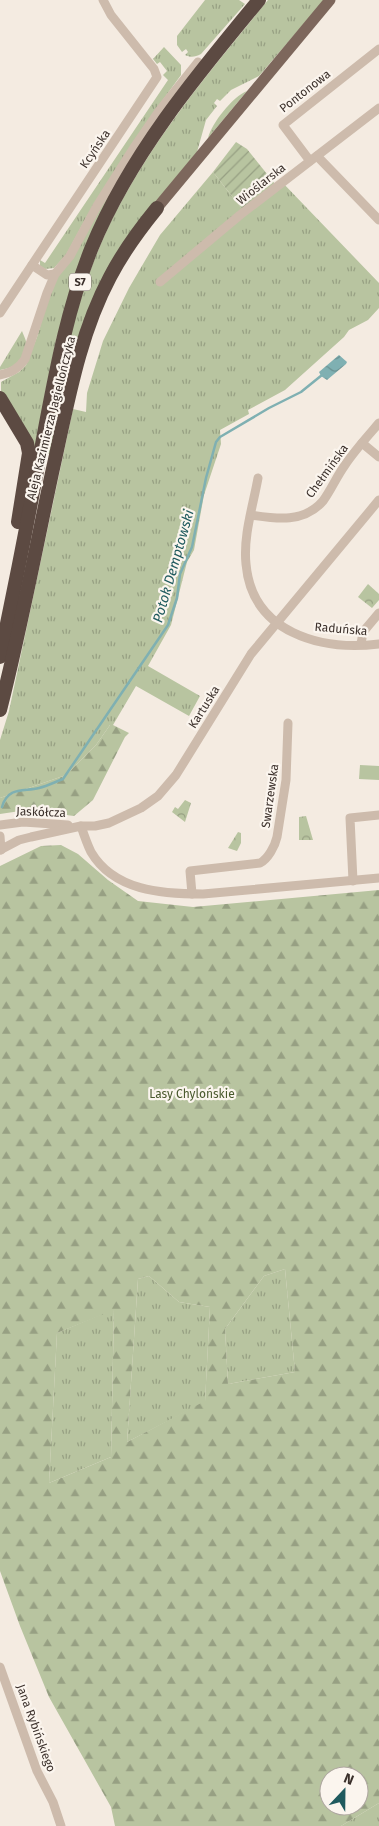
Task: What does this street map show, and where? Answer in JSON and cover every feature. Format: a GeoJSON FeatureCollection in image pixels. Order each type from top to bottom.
{"type":"FeatureCollection","features":[{"type":"Feature","properties":{"kind":"highway","name":"Aleja Kazimierza Jagiellończyka"},"geometry":{"type":"LineString","coordinates":[[0,656],[57,364],[75,294],[92,248],[125,182],[148,144],[194,80],[259,0]]}},
{"type":"Feature","properties":{"kind":"highway"},"geometry":{"type":"LineString","coordinates":[[198,62],[219,40],[233,31]]}},
{"type":"Feature","properties":{"kind":"highway","name":"Aleja Kazimierza Jagiellończyka"},"geometry":{"type":"LineString","coordinates":[[0,710],[66,412],[83,346],[97,306],[110,278],[134,238],[157,208]]}},
{"type":"Feature","properties":{"kind":"highway"},"geometry":{"type":"LineString","coordinates":[[0,398],[26,443],[29,453],[17,528],[18,570]]}},
{"type":"Feature","properties":{"kind":"main road","name":"Aleja Kazimierza Jagiellończyka"},"geometry":{"type":"LineString","coordinates":[[157,208],[330,0]]}},
{"type":"Feature","properties":{"kind":"street","name":"Kcyńska"},"geometry":{"type":"LineString","coordinates":[[0,313],[157,77],[154,69],[102,0]]}},
{"type":"Feature","properties":{"kind":"street","name":"Pontonowa"},"geometry":{"type":"LineString","coordinates":[[314,158],[283,125],[379,50]]}},
{"type":"Feature","properties":{"kind":"street"},"geometry":{"type":"LineString","coordinates":[[0,375],[11,372],[20,366],[25,359],[47,292],[55,274],[70,256],[87,222],[131,152],[159,111],[198,62]]}},
{"type":"Feature","properties":{"kind":"street","name":"Wioślarska"},"geometry":{"type":"LineString","coordinates":[[160,282],[240,215],[379,108]]}},
{"type":"Feature","properties":{"kind":"street"},"geometry":{"type":"LineString","coordinates":[[314,158],[379,220]]}},
{"type":"Feature","properties":{"kind":"street"},"geometry":{"type":"LineString","coordinates":[[32,265],[48,274],[55,274]]}},
{"type":"Feature","properties":{"kind":"street","name":"Chełmińska"},"geometry":{"type":"LineString","coordinates":[[251,514],[282,519],[311,511],[324,500],[345,465],[379,423]]}},
{"type":"Feature","properties":{"kind":"street","name":"Chełmińska"},"geometry":{"type":"LineString","coordinates":[[362,443],[379,457]]}},
{"type":"Feature","properties":{"kind":"street"},"geometry":{"type":"LineString","coordinates":[[258,478],[246,545],[247,574],[251,588],[263,612],[276,623]]}},
{"type":"Feature","properties":{"kind":"street","name":"Kartuska"},"geometry":{"type":"LineString","coordinates":[[0,836],[0,850],[19,840],[30,837],[81,826],[102,825],[141,808],[165,789],[181,768],[251,654],[379,500]]}},
{"type":"Feature","properties":{"kind":"street"},"geometry":{"type":"LineString","coordinates":[[361,644],[363,632],[379,613]]}},
{"type":"Feature","properties":{"kind":"street","name":"Raduńska"},"geometry":{"type":"LineString","coordinates":[[276,623],[287,631],[324,643],[379,644]]}},
{"type":"Feature","properties":{"kind":"street","name":"Swarzewska"},"geometry":{"type":"LineString","coordinates":[[192,894],[190,871],[260,864],[274,846],[286,780],[288,723]]}},
{"type":"Feature","properties":{"kind":"street"},"geometry":{"type":"LineString","coordinates":[[354,880],[350,818],[379,815]]}},
{"type":"Feature","properties":{"kind":"street","name":"Jaskółcza"},"geometry":{"type":"LineString","coordinates":[[0,826],[12,823],[37,822],[81,826]]}},
{"type":"Feature","properties":{"kind":"street"},"geometry":{"type":"LineString","coordinates":[[81,826],[94,855],[101,864],[118,878],[153,892],[192,894],[379,878]]}},
{"type":"Feature","properties":{"kind":"street","name":"Jana Rybińskiego"},"geometry":{"type":"LineString","coordinates":[[0,1666],[37,1771],[53,1802],[61,1826]]}},
{"type":"Feature","properties":{"kind":"green space"},"geometry":{"type":"Polygon","coordinates":[[[205,0],[239,0],[245,4],[201,54],[193,57],[187,56],[185,55],[188,52],[186,49],[182,52],[177,45],[177,36],[205,0]]]}},
{"type":"Feature","properties":{"kind":"green space"},"geometry":{"type":"Polygon","coordinates":[[[268,0],[324,0],[259,76],[231,90],[220,101],[217,99],[214,103],[217,106],[206,120],[197,152],[126,238],[50,454],[47,454],[74,322],[90,271],[116,212],[134,179],[175,117],[268,0]]]}},
{"type":"Feature","properties":{"kind":"green space"},"geometry":{"type":"Polygon","coordinates":[[[164,47],[181,65],[181,75],[144,126],[87,216],[66,255],[54,268],[45,269],[40,266],[40,260],[45,263],[168,80],[163,75],[167,71],[160,62],[157,64],[153,59],[164,47]]]}},
{"type":"Feature","properties":{"kind":"green space"},"geometry":{"type":"Polygon","coordinates":[[[247,91],[208,138],[213,125],[223,111],[235,98],[247,91]]]}},
{"type":"Feature","properties":{"kind":"green space"},"geometry":{"type":"Polygon","coordinates":[[[147,138],[57,336],[35,450],[1,391],[1,382],[19,372],[26,365],[37,337],[52,286],[109,192],[147,138]]]}},
{"type":"Feature","properties":{"kind":"green space"},"geometry":{"type":"Polygon","coordinates":[[[236,142],[247,149],[275,184],[242,209],[213,172],[236,142]]]}},
{"type":"Feature","properties":{"kind":"green space"},"geometry":{"type":"Polygon","coordinates":[[[213,172],[242,209],[280,180],[379,283],[379,308],[368,320],[349,330],[344,337],[285,390],[248,410],[249,414],[220,430],[221,444],[204,495],[194,550],[187,562],[171,625],[148,666],[200,696],[189,716],[136,686],[113,725],[110,725],[96,745],[66,775],[0,798],[0,740],[9,711],[73,409],[86,412],[87,393],[103,341],[129,288],[160,235],[213,172]]]}},
{"type":"Feature","properties":{"kind":"green space"},"geometry":{"type":"Polygon","coordinates":[[[22,331],[27,347],[24,357],[14,366],[0,370],[0,367],[22,331]]]}},
{"type":"Feature","properties":{"kind":"green space"},"geometry":{"type":"Polygon","coordinates":[[[368,584],[379,594],[379,600],[372,608],[358,597],[368,584]]]}},
{"type":"Feature","properties":{"kind":"green space"},"geometry":{"type":"Polygon","coordinates":[[[110,725],[129,733],[125,737],[93,800],[74,816],[27,810],[0,814],[0,798],[66,775],[96,745],[110,725]]]}},
{"type":"Feature","properties":{"kind":"green space"},"geometry":{"type":"Polygon","coordinates":[[[360,765],[379,766],[379,780],[359,779],[360,765]]]}},
{"type":"Feature","properties":{"kind":"green space"},"geometry":{"type":"Polygon","coordinates":[[[185,800],[191,803],[185,822],[172,812],[175,807],[178,809],[185,800]]]}},
{"type":"Feature","properties":{"kind":"green space"},"geometry":{"type":"Polygon","coordinates":[[[306,816],[313,840],[299,840],[299,817],[306,816]]]}},
{"type":"Feature","properties":{"kind":"green space"},"geometry":{"type":"Polygon","coordinates":[[[238,832],[241,833],[241,843],[237,851],[228,848],[238,832]]]}},
{"type":"Feature","properties":{"kind":"green space","name":"Lasy Chylońskie"},"geometry":{"type":"Polygon","coordinates":[[[61,845],[78,854],[108,880],[138,901],[193,907],[379,890],[379,1803],[369,1809],[369,1766],[319,1766],[319,1816],[358,1816],[341,1826],[115,1826],[111,1807],[49,1697],[0,1571],[0,866],[41,846],[61,845]],[[285,1269],[264,1276],[225,1329],[228,1384],[295,1372],[285,1269]],[[149,1276],[138,1279],[127,1442],[205,1401],[210,1307],[179,1302],[149,1276]],[[114,1310],[57,1333],[49,1483],[111,1457],[114,1310]]]}},
{"type":"Feature","properties":{"kind":"green space"},"geometry":{"type":"Polygon","coordinates":[[[285,1269],[295,1372],[228,1384],[225,1329],[264,1276],[285,1269]]]}},
{"type":"Feature","properties":{"kind":"green space"},"geometry":{"type":"Polygon","coordinates":[[[149,1276],[179,1302],[210,1307],[205,1402],[127,1442],[138,1279],[149,1276]]]}},
{"type":"Feature","properties":{"kind":"green space"},"geometry":{"type":"Polygon","coordinates":[[[114,1309],[111,1457],[49,1483],[57,1333],[114,1309]]]}},
{"type":"Feature","properties":{"kind":"green space"},"geometry":{"type":"Polygon","coordinates":[[[379,1803],[379,1826],[341,1826],[358,1816],[369,1816],[369,1809],[379,1803]]]}},
{"type":"Feature","properties":{"kind":"water"},"geometry":{"type":"Polygon","coordinates":[[[339,355],[347,362],[327,380],[319,372],[339,355]]]}},
{"type":"Feature","properties":{"kind":"waterway","name":"Potok Demptowski"},"geometry":{"type":"LineString","coordinates":[[2,807],[5,800],[12,793],[39,788],[63,779],[168,625],[177,598],[180,574],[192,547],[206,478],[216,442],[220,437],[269,408],[301,392],[322,375]]}}]}
